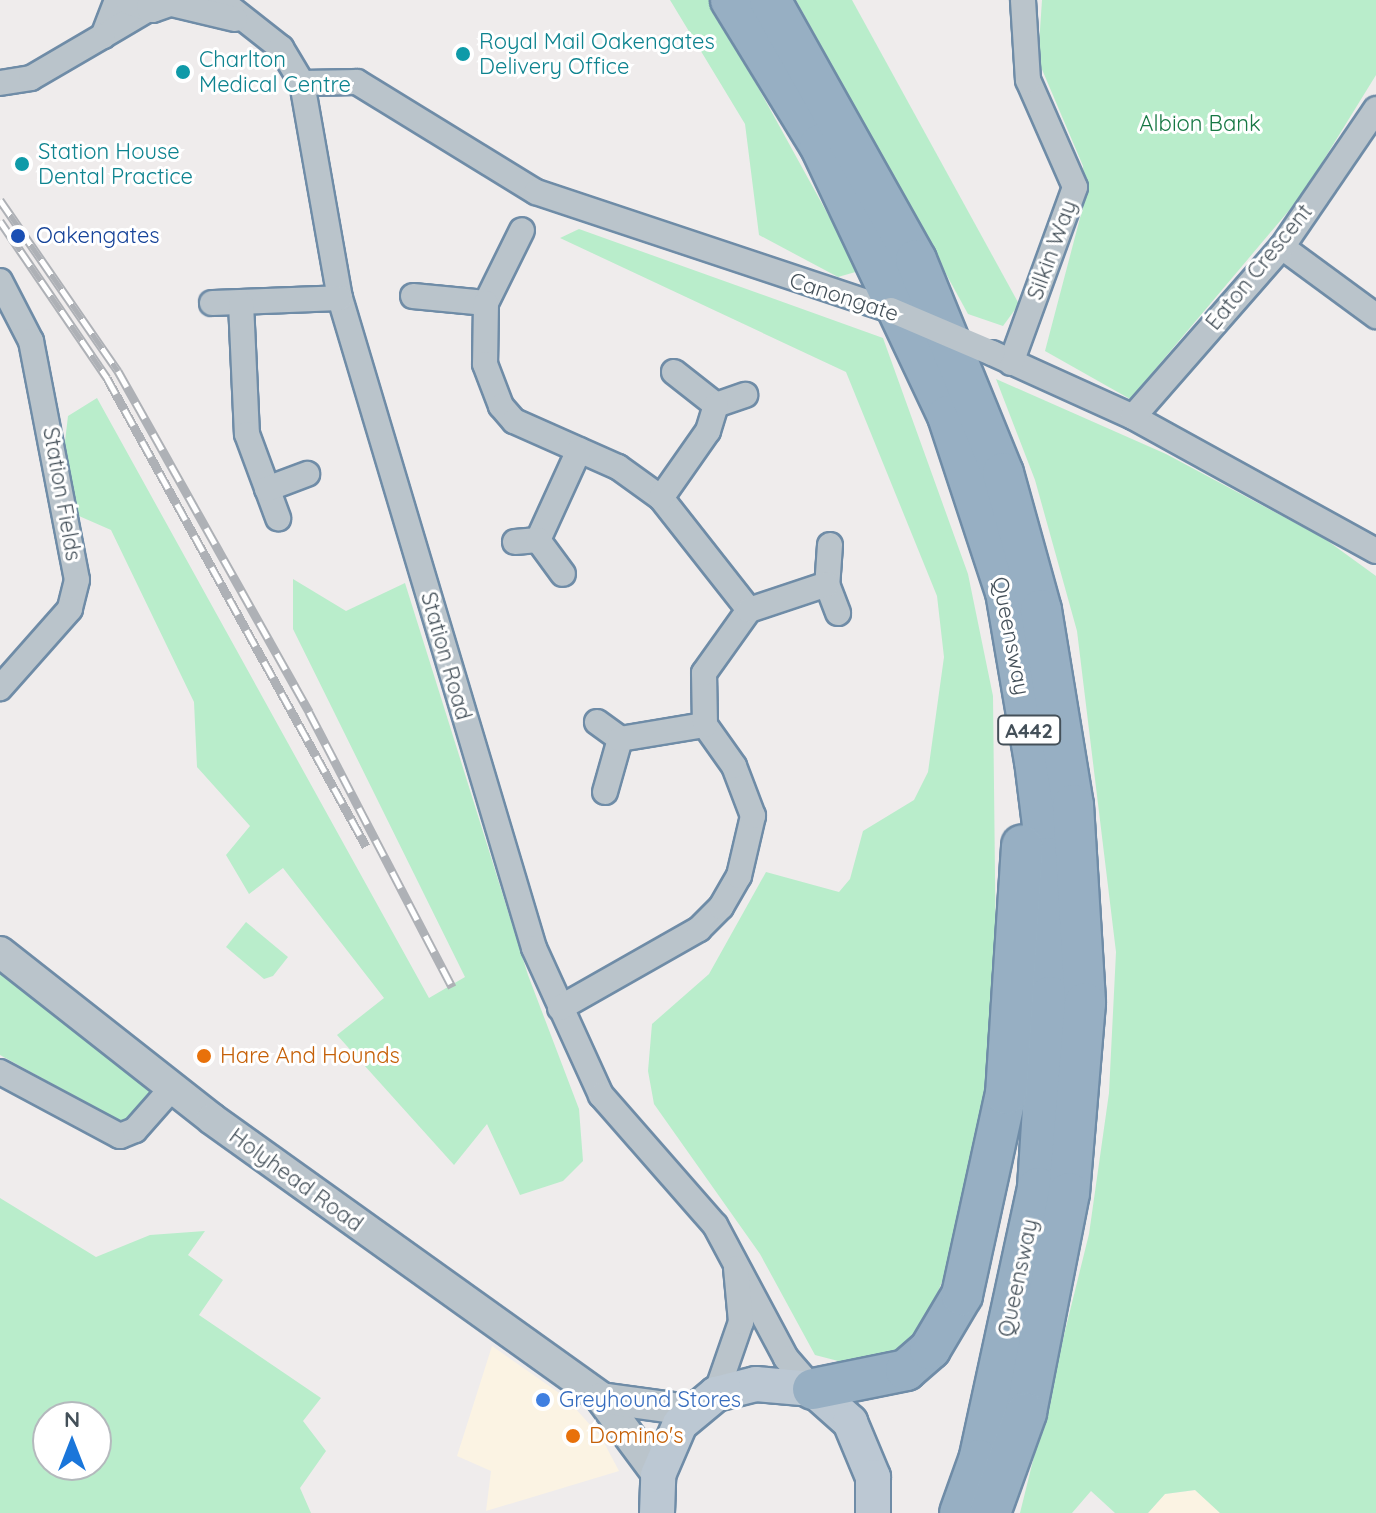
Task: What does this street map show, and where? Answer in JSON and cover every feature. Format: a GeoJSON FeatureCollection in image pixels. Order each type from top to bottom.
{"type":"FeatureCollection","features":[{"type":"Feature","properties":{"kind":"highway","name":"Queensway"},"geometry":{"type":"LineString","coordinates":[[731,0],[820,145],[948,416],[1006,592],[1035,761],[1047,858],[1050,997],[1038,1188],[979,1460],[960,1513]]}},
{"type":"Feature","properties":{"kind":"highway","name":"Queensway"},"geometry":{"type":"LineString","coordinates":[[770,0],[916,260],[1003,473],[1041,610],[1073,805],[1085,1003],[1069,1193],[1026,1413],[990,1513]]}},
{"type":"Feature","properties":{"kind":"highway","name":"A442"},"geometry":{"type":"LineString","coordinates":[[813,1389],[906,1370],[930,1349],[962,1295],[1006,1094],[1035,761]]}},
{"type":"Feature","properties":{"kind":"main road"},"geometry":{"type":"LineString","coordinates":[[656,1502],[680,1424],[703,1405],[756,1384],[813,1389],[850,1422],[873,1477],[875,1511]]}},
{"type":"Feature","properties":{"kind":"street"},"geometry":{"type":"LineString","coordinates":[[103,36],[117,0]]}},
{"type":"Feature","properties":{"kind":"street","name":"Station Road"},"geometry":{"type":"LineString","coordinates":[[220,0],[281,48],[302,83],[340,298],[534,948],[601,1095],[694,1195],[734,1253],[786,1358],[813,1389]]}},
{"type":"Feature","properties":{"kind":"street","name":"Silkin Way"},"geometry":{"type":"LineString","coordinates":[[1002,358],[1075,187],[1028,80],[1023,0]]}},
{"type":"Feature","properties":{"kind":"street"},"geometry":{"type":"LineString","coordinates":[[0,83],[31,78],[156,2]]}},
{"type":"Feature","properties":{"kind":"street","name":"Station Road"},"geometry":{"type":"LineString","coordinates":[[156,2],[248,23]]}},
{"type":"Feature","properties":{"kind":"street","name":"Canongate"},"geometry":{"type":"LineString","coordinates":[[302,83],[357,82],[536,192],[891,310],[1002,358],[1133,417],[1376,551]]}},
{"type":"Feature","properties":{"kind":"street","name":"Eaton Crescent"},"geometry":{"type":"LineString","coordinates":[[1133,417],[1282,247],[1376,109]]}},
{"type":"Feature","properties":{"kind":"street"},"geometry":{"type":"LineString","coordinates":[[522,230],[486,303],[485,364],[501,406],[514,421],[579,450],[661,498],[749,610]]}},
{"type":"Feature","properties":{"kind":"street"},"geometry":{"type":"LineString","coordinates":[[1282,247],[1376,316]]}},
{"type":"Feature","properties":{"kind":"street","name":"Station Fields"},"geometry":{"type":"LineString","coordinates":[[0,283],[31,341],[77,580],[70,609],[0,688]]}},
{"type":"Feature","properties":{"kind":"street"},"geometry":{"type":"LineString","coordinates":[[413,296],[486,303]]}},
{"type":"Feature","properties":{"kind":"street"},"geometry":{"type":"LineString","coordinates":[[212,303],[340,298]]}},
{"type":"Feature","properties":{"kind":"street"},"geometry":{"type":"LineString","coordinates":[[241,303],[247,434],[278,518]]}},
{"type":"Feature","properties":{"kind":"street"},"geometry":{"type":"LineString","coordinates":[[674,372],[716,405]]}},
{"type":"Feature","properties":{"kind":"street"},"geometry":{"type":"LineString","coordinates":[[716,405],[745,395]]}},
{"type":"Feature","properties":{"kind":"street"},"geometry":{"type":"LineString","coordinates":[[661,498],[708,431],[716,405]]}},
{"type":"Feature","properties":{"kind":"street"},"geometry":{"type":"LineString","coordinates":[[563,574],[526,541],[579,450]]}},
{"type":"Feature","properties":{"kind":"street"},"geometry":{"type":"LineString","coordinates":[[267,489],[307,474]]}},
{"type":"Feature","properties":{"kind":"street"},"geometry":{"type":"LineString","coordinates":[[830,545],[827,584],[838,613]]}},
{"type":"Feature","properties":{"kind":"street"},"geometry":{"type":"LineString","coordinates":[[560,1008],[699,929],[739,876],[752,811],[705,725],[704,673],[749,610],[827,584]]}},
{"type":"Feature","properties":{"kind":"street"},"geometry":{"type":"LineString","coordinates":[[597,722],[620,739],[705,725]]}},
{"type":"Feature","properties":{"kind":"street"},"geometry":{"type":"LineString","coordinates":[[605,792],[620,739]]}},
{"type":"Feature","properties":{"kind":"street","name":"Holyhead Road"},"geometry":{"type":"LineString","coordinates":[[0,952],[172,1088],[601,1398]]}},
{"type":"Feature","properties":{"kind":"street"},"geometry":{"type":"LineString","coordinates":[[0,1072],[120,1136],[135,1130],[172,1088]]}},
{"type":"Feature","properties":{"kind":"street","name":"Station Road"},"geometry":{"type":"LineString","coordinates":[[703,1405],[741,1322],[734,1253]]}},
{"type":"Feature","properties":{"kind":"street"},"geometry":{"type":"LineString","coordinates":[[601,1398],[703,1405]]}},
{"type":"Feature","properties":{"kind":"street"},"geometry":{"type":"LineString","coordinates":[[601,1398],[656,1502]]}},
{"type":"Feature","properties":{"kind":"shaded area"},"geometry":{"type":"Polygon","coordinates":[[[492,1346],[565,1397],[601,1437],[619,1471],[486,1511],[491,1471],[457,1456],[492,1346]]]}},
{"type":"Feature","properties":{"kind":"shaded area"},"geometry":{"type":"Polygon","coordinates":[[[1196,1490],[1220,1513],[1148,1513],[1165,1494],[1196,1490]]]}},
{"type":"Feature","properties":{"kind":"green space"},"geometry":{"type":"Polygon","coordinates":[[[670,0],[710,0],[859,271],[838,277],[759,235],[745,124],[670,0]]]}},
{"type":"Feature","properties":{"kind":"green space"},"geometry":{"type":"Polygon","coordinates":[[[796,0],[852,0],[1019,304],[1003,326],[968,314],[796,0]]]}},
{"type":"Feature","properties":{"kind":"green space","name":"Albion Bank"},"geometry":{"type":"Polygon","coordinates":[[[1042,0],[1376,0],[1376,75],[1302,195],[1130,399],[1045,351],[1085,199],[1083,166],[1038,60],[1042,0]]]}},
{"type":"Feature","properties":{"kind":"green space"},"geometry":{"type":"Polygon","coordinates":[[[579,229],[883,338],[968,574],[993,696],[997,1053],[963,1228],[920,1338],[873,1370],[815,1355],[760,1254],[654,1104],[648,1071],[652,1024],[709,974],[766,872],[839,892],[850,879],[863,831],[914,800],[928,772],[944,657],[937,596],[846,372],[560,238],[579,229]]]}},
{"type":"Feature","properties":{"kind":"green space"},"geometry":{"type":"Polygon","coordinates":[[[996,379],[1166,454],[1325,539],[1376,576],[1376,1513],[1220,1513],[1195,1490],[1165,1494],[1148,1513],[1115,1513],[1091,1491],[1072,1513],[1020,1513],[1089,1234],[1109,1093],[1116,952],[1077,631],[1035,480],[996,379]]]}},
{"type":"Feature","properties":{"kind":"green space"},"geometry":{"type":"Polygon","coordinates":[[[97,398],[429,998],[465,977],[293,629],[293,579],[346,611],[405,583],[528,975],[579,1109],[583,1161],[563,1181],[520,1195],[487,1124],[454,1165],[337,1035],[384,998],[283,868],[249,894],[226,855],[250,826],[197,767],[194,702],[111,530],[79,516],[64,450],[68,416],[97,398]]]}},
{"type":"Feature","properties":{"kind":"green space"},"geometry":{"type":"Polygon","coordinates":[[[246,922],[288,957],[273,976],[264,979],[226,947],[246,922]]]}},
{"type":"Feature","properties":{"kind":"green space"},"geometry":{"type":"Polygon","coordinates":[[[0,967],[151,1093],[122,1122],[0,1055],[0,967]]]}},
{"type":"Feature","properties":{"kind":"green space"},"geometry":{"type":"Polygon","coordinates":[[[0,1198],[96,1257],[150,1235],[205,1231],[188,1255],[223,1280],[199,1315],[321,1398],[303,1421],[326,1451],[300,1488],[311,1513],[0,1513],[0,1198]]]}},
{"type":"Feature","properties":{"kind":"railway"},"geometry":{"type":"LineString","coordinates":[[0,200],[118,371],[309,712],[452,987]]}},
{"type":"Feature","properties":{"kind":"railway"},"geometry":{"type":"LineString","coordinates":[[0,221],[107,378],[366,846]]}},
{"type":"Feature","properties":{"kind":"place","name":"Royal Mail Oakengates Delivery Office"},"geometry":{"type":"Point","coordinates":[463,54]}},
{"type":"Feature","properties":{"kind":"place","name":"Charlton Medical Centre"},"geometry":{"type":"Point","coordinates":[183,72]}},
{"type":"Feature","properties":{"kind":"place","name":"Station House Dental Practice"},"geometry":{"type":"Point","coordinates":[22,164]}},
{"type":"Feature","properties":{"kind":"place","name":"Oakengates"},"geometry":{"type":"Point","coordinates":[18,236]}},
{"type":"Feature","properties":{"kind":"place","name":"Hare And Hounds"},"geometry":{"type":"Point","coordinates":[204,1056]}},
{"type":"Feature","properties":{"kind":"place","name":"Greyhound Stores"},"geometry":{"type":"Point","coordinates":[543,1400]}},
{"type":"Feature","properties":{"kind":"place","name":"Domino's"},"geometry":{"type":"Point","coordinates":[573,1436]}}]}
